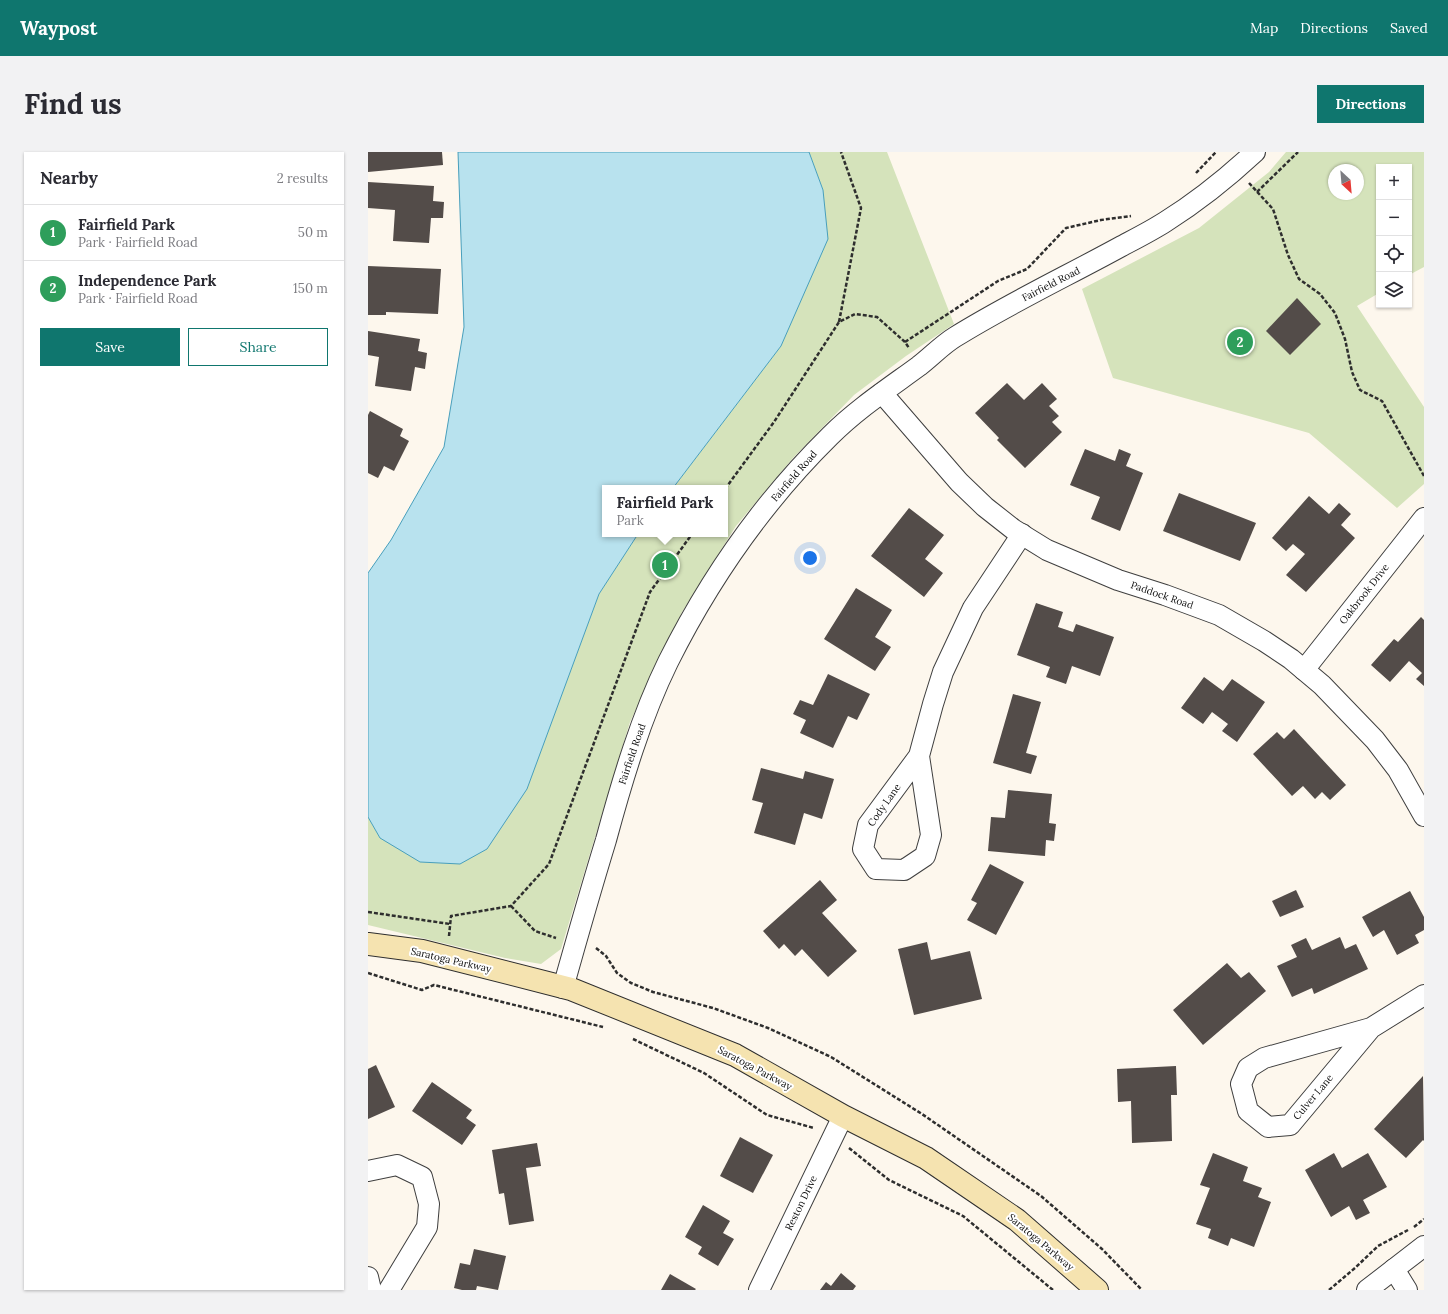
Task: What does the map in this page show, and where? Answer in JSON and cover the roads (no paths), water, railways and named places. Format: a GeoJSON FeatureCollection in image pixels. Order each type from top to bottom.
{"type":"FeatureCollection","features":[{"type":"Feature","properties":{"kind":"street","name":"Fairfield Road"},"geometry":{"type":"LineString","coordinates":[[563,988],[617,798],[641,728],[668,663],[702,602],[738,544],[787,482],[831,435],[882,393],[921,365],[951,340],[990,315],[1163,224],[1195,202],[1236,169],[1254,152]]}},
{"type":"Feature","properties":{"kind":"street","name":"Paddock Road"},"geometry":{"type":"LineString","coordinates":[[882,393],[959,482],[985,507],[1013,529],[1047,550],[1118,580],[1165,595],[1219,615],[1264,641],[1291,659],[1322,685],[1375,740],[1398,770],[1424,816]]}},
{"type":"Feature","properties":{"kind":"street","name":"Oakbrook Drive"},"geometry":{"type":"LineString","coordinates":[[1304,670],[1424,518]]}},
{"type":"Feature","properties":{"kind":"street","name":"Cody Lane"},"geometry":{"type":"LineString","coordinates":[[919,756],[932,834],[925,856],[904,870],[876,869],[863,849],[868,825],[919,756],[943,672],[966,622],[973,608],[1022,534]]}},
{"type":"Feature","properties":{"kind":"street","name":"Saratoga Parkway"},"geometry":{"type":"LineString","coordinates":[[368,944],[422,951],[571,989],[735,1055],[844,1116],[926,1158],[1010,1216],[1097,1290]]}},
{"type":"Feature","properties":{"kind":"street","name":"Culver Lane"},"geometry":{"type":"LineString","coordinates":[[1371,1028],[1290,1124],[1268,1127],[1248,1111],[1241,1084],[1248,1068],[1264,1058],[1371,1028],[1424,995]]}},
{"type":"Feature","properties":{"kind":"street","name":"Reston Drive"},"geometry":{"type":"LineString","coordinates":[[760,1290],[844,1116]]}},
{"type":"Feature","properties":{"kind":"street"},"geometry":{"type":"LineString","coordinates":[[368,1171],[397,1165],[422,1176],[429,1204],[427,1227],[389,1290]]}},
{"type":"Feature","properties":{"kind":"street"},"geometry":{"type":"LineString","coordinates":[[1367,1290],[1424,1246]]}},
{"type":"Feature","properties":{"kind":"street"},"geometry":{"type":"LineString","coordinates":[[1394,1269],[1407,1290]]}},
{"type":"Feature","properties":{"kind":"street"},"geometry":{"type":"LineString","coordinates":[[368,1277],[371,1290]]}},
{"type":"Feature","properties":{"kind":"water"},"geometry":{"type":"Polygon","coordinates":[[[458,152],[809,152],[823,190],[828,239],[781,346],[675,485],[602,485],[602,537],[636,537],[599,594],[527,789],[487,849],[460,864],[420,862],[380,838],[368,817],[368,573],[391,540],[444,447],[464,327],[458,152]]]}},
{"type":"Feature","properties":{"kind":"place","name":"Independence Park"},"geometry":{"type":"Point","coordinates":[1240,342]}},
{"type":"Feature","properties":{"kind":"place","name":"Fairfield Park"},"geometry":{"type":"Point","coordinates":[665,565]}}]}
